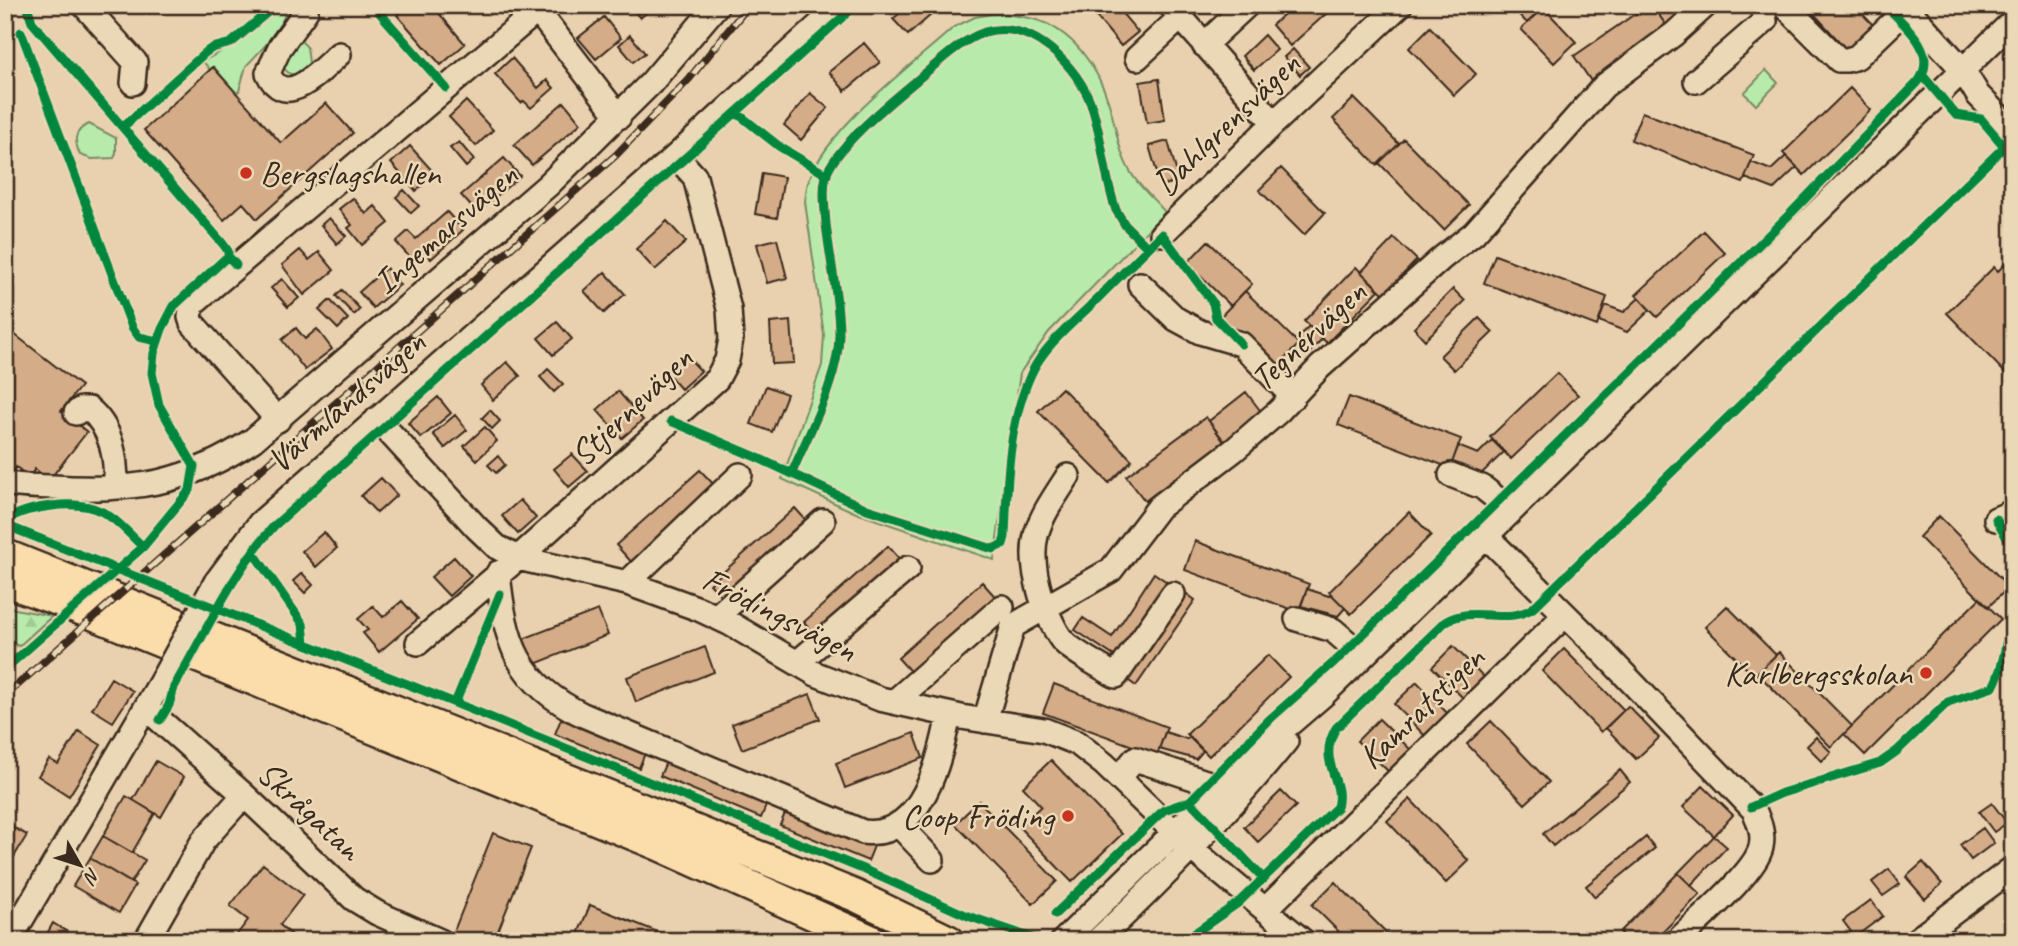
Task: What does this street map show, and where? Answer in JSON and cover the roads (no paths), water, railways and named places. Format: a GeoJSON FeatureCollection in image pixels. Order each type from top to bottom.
{"type":"FeatureCollection","features":[{"type":"Feature","properties":{"kind":"main road"},"geometry":{"type":"LineString","coordinates":[[5,555],[679,824],[875,905],[949,941]]}},
{"type":"Feature","properties":{"kind":"main road"},"geometry":{"type":"LineString","coordinates":[[5,581],[61,601],[657,844],[872,941]]}},
{"type":"Feature","properties":{"kind":"street"},"geometry":{"type":"LineString","coordinates":[[84,5],[135,62],[133,83]]}},
{"type":"Feature","properties":{"kind":"street","name":"Ingemarsvägen"},"geometry":{"type":"LineString","coordinates":[[5,482],[15,485],[74,488],[158,484],[193,473],[228,457],[278,421],[548,186],[651,83],[717,5]]}},
{"type":"Feature","properties":{"kind":"street","name":"Värmlandsvägen"},"geometry":{"type":"LineString","coordinates":[[9,941],[146,708],[216,582],[260,523],[676,156],[841,5]]}},
{"type":"Feature","properties":{"kind":"street"},"geometry":{"type":"LineString","coordinates":[[1204,45],[1247,5]]}},
{"type":"Feature","properties":{"kind":"street","name":"Dahlgrensvägen"},"geometry":{"type":"LineString","coordinates":[[1162,234],[1274,123],[1400,5]]}},
{"type":"Feature","properties":{"kind":"street","name":"Tegnérvägen"},"geometry":{"type":"LineString","coordinates":[[985,721],[1013,626],[1111,570],[1159,507],[1234,450],[1293,397],[1320,367],[1474,233],[1604,86],[1674,34],[1706,5]]}},
{"type":"Feature","properties":{"kind":"street"},"geometry":{"type":"LineString","coordinates":[[1696,82],[1765,21],[1762,5]]}},
{"type":"Feature","properties":{"kind":"street"},"geometry":{"type":"LineString","coordinates":[[1784,5],[1839,60],[1847,61],[1857,57],[1905,7],[1963,69],[1978,95],[2013,131]]}},
{"type":"Feature","properties":{"kind":"street"},"geometry":{"type":"LineString","coordinates":[[278,421],[192,323],[192,304],[535,8],[619,117]]}},
{"type":"Feature","properties":{"kind":"street"},"geometry":{"type":"LineString","coordinates":[[306,11],[272,60],[268,73],[272,82],[281,88],[291,89],[305,85],[339,54]]}},
{"type":"Feature","properties":{"kind":"street"},"geometry":{"type":"LineString","coordinates":[[1138,58],[1175,11],[1274,123]]}},
{"type":"Feature","properties":{"kind":"street"},"geometry":{"type":"LineString","coordinates":[[1063,941],[1261,748],[1323,695],[2013,21]]}},
{"type":"Feature","properties":{"kind":"street","name":"Stjernevägen"},"geometry":{"type":"LineString","coordinates":[[418,643],[518,558],[717,379],[727,360],[731,339],[729,309],[695,177],[676,156]]}},
{"type":"Feature","properties":{"kind":"street"},"geometry":{"type":"LineString","coordinates":[[1140,284],[1176,319],[1200,332],[1241,344],[1293,397]]}},
{"type":"Feature","properties":{"kind":"street"},"geometry":{"type":"LineString","coordinates":[[76,413],[81,409],[89,409],[101,421],[113,449],[116,486]]}},
{"type":"Feature","properties":{"kind":"street","name":"Frödingsvägen"},"geometry":{"type":"LineString","coordinates":[[377,419],[477,528],[497,547],[518,558],[627,583],[716,617],[797,663],[852,689],[948,715],[1044,730],[1077,743],[1119,778],[1173,833],[1303,941]]}},
{"type":"Feature","properties":{"kind":"street"},"geometry":{"type":"LineString","coordinates":[[627,583],[740,475]]}},
{"type":"Feature","properties":{"kind":"street"},"geometry":{"type":"LineString","coordinates":[[1451,475],[1482,487],[1511,510]]}},
{"type":"Feature","properties":{"kind":"street"},"geometry":{"type":"LineString","coordinates":[[1068,476],[1038,524],[1033,560],[1035,577],[1045,607],[1063,641],[1116,676],[1173,594]]}},
{"type":"Feature","properties":{"kind":"street"},"geometry":{"type":"LineString","coordinates":[[716,617],[823,521]]}},
{"type":"Feature","properties":{"kind":"street"},"geometry":{"type":"LineString","coordinates":[[1486,536],[1751,807],[1762,829],[1761,848],[1752,865],[1677,941]]}},
{"type":"Feature","properties":{"kind":"street"},"geometry":{"type":"LineString","coordinates":[[797,663],[908,568]]}},
{"type":"Feature","properties":{"kind":"street"},"geometry":{"type":"LineString","coordinates":[[498,573],[506,626],[517,655],[532,680],[546,694],[583,715],[856,830],[880,833],[898,824],[916,806],[930,783],[942,751],[948,715]]}},
{"type":"Feature","properties":{"kind":"street"},"geometry":{"type":"LineString","coordinates":[[894,702],[1002,607]]}},
{"type":"Feature","properties":{"kind":"street","name":"Kamratstigen"},"geometry":{"type":"LineString","coordinates":[[1265,909],[1565,615]]}},
{"type":"Feature","properties":{"kind":"street"},"geometry":{"type":"LineString","coordinates":[[1297,619],[1333,630],[1363,656]]}},
{"type":"Feature","properties":{"kind":"street"},"geometry":{"type":"LineString","coordinates":[[1097,941],[1192,849],[1253,782],[1323,695]]}},
{"type":"Feature","properties":{"kind":"street","name":"Skrågatan"},"geometry":{"type":"LineString","coordinates":[[146,708],[244,795],[354,899],[377,913],[440,941]]}},
{"type":"Feature","properties":{"kind":"street"},"geometry":{"type":"LineString","coordinates":[[1119,778],[1135,759],[1209,783]]}},
{"type":"Feature","properties":{"kind":"street"},"geometry":{"type":"LineString","coordinates":[[146,941],[203,841],[244,795]]}},
{"type":"Feature","properties":{"kind":"street"},"geometry":{"type":"LineString","coordinates":[[898,824],[932,860]]}},
{"type":"Feature","properties":{"kind":"street"},"geometry":{"type":"LineString","coordinates":[[1915,941],[2013,868]]}},
{"type":"Feature","properties":{"kind":"railway"},"geometry":{"type":"LineString","coordinates":[[5,696],[616,155],[689,79],[749,5]]}},
{"type":"Feature","properties":{"kind":"place","name":"Bergslagshallen"},"geometry":{"type":"Point","coordinates":[246,173]}},
{"type":"Feature","properties":{"kind":"place","name":"Karlbergsskolan"},"geometry":{"type":"Point","coordinates":[1926,673]}},
{"type":"Feature","properties":{"kind":"place","name":"Coop Fröding"},"geometry":{"type":"Point","coordinates":[1068,816]}}]}
